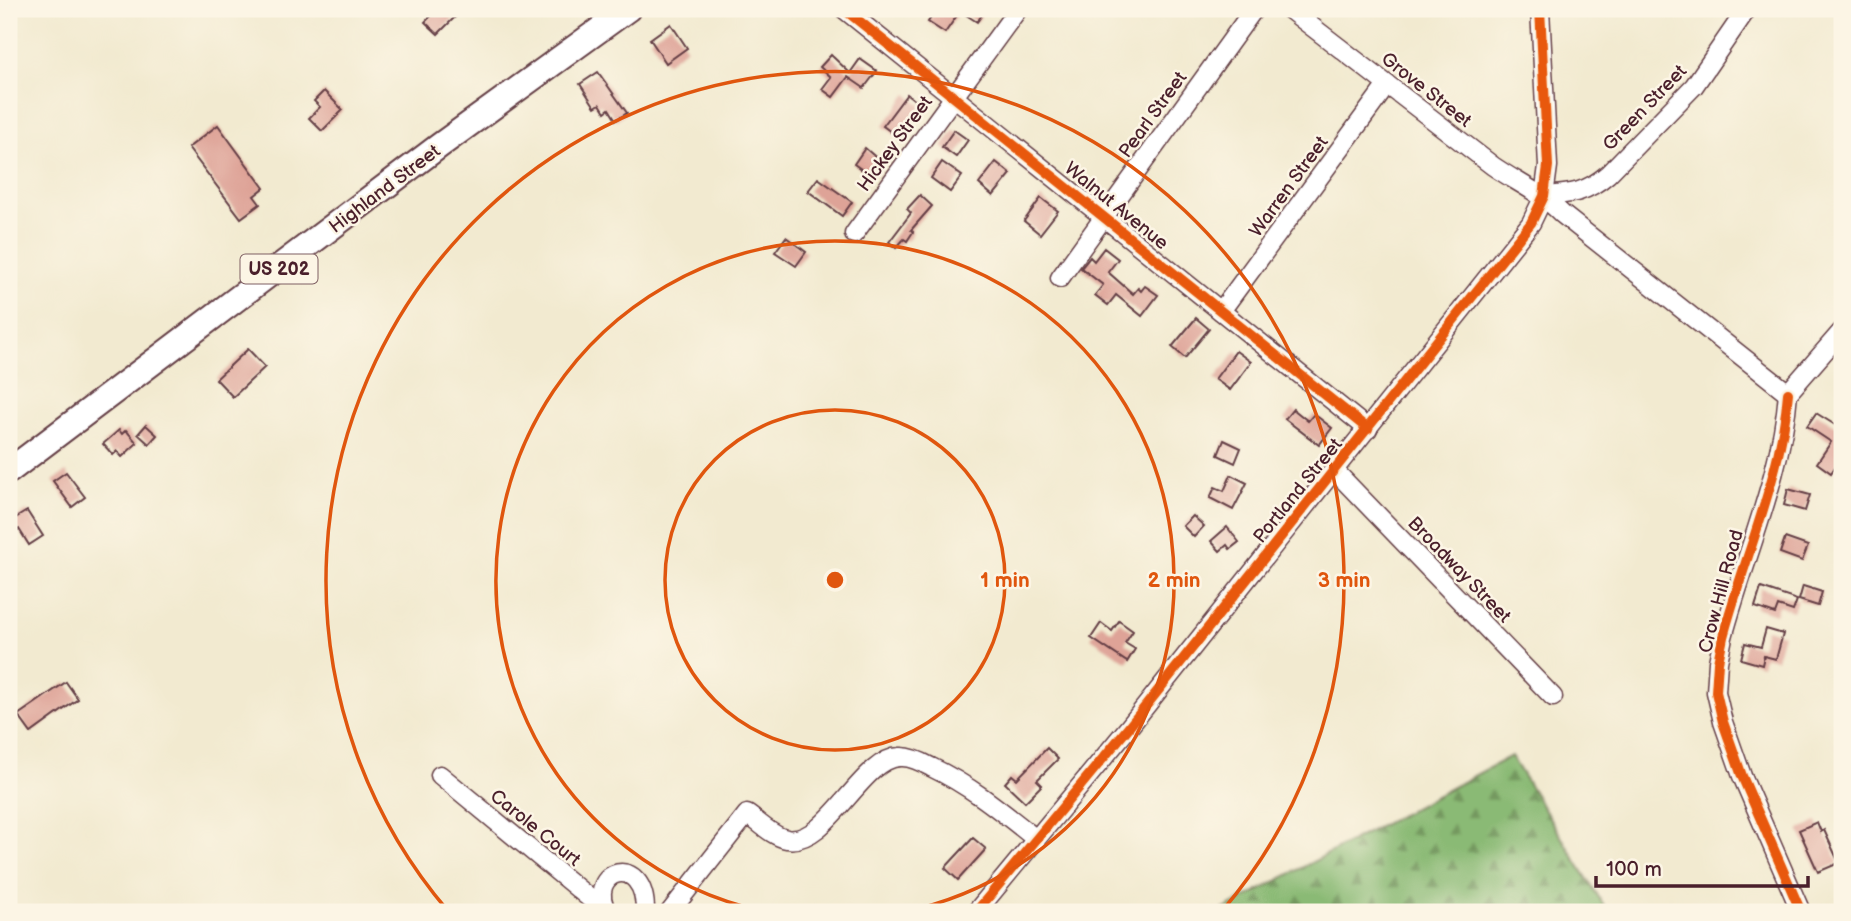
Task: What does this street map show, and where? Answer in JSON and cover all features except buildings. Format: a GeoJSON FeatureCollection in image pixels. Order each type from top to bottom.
{"type":"FeatureCollection","features":[{"type":"Feature","properties":{"kind":"highway","name":"Highland Street"},"geometry":{"type":"LineString","coordinates":[[9,471],[439,146],[628,9]]}},
{"type":"Feature","properties":{"kind":"street","name":"Walnut Avenue"},"geometry":{"type":"LineString","coordinates":[[844,9],[1368,429]]}},
{"type":"Feature","properties":{"kind":"street","name":"Hickey Street"},"geometry":{"type":"LineString","coordinates":[[854,234],[1018,9]]}},
{"type":"Feature","properties":{"kind":"street","name":"Pearl Street"},"geometry":{"type":"LineString","coordinates":[[1060,278],[1254,9]]}},
{"type":"Feature","properties":{"kind":"street","name":"Grove Street"},"geometry":{"type":"LineString","coordinates":[[1289,9],[1493,166],[1522,186],[1544,196]]}},
{"type":"Feature","properties":{"kind":"street","name":"Portland Street"},"geometry":{"type":"LineString","coordinates":[[976,912],[1335,471],[1531,223],[1544,196],[1548,144],[1540,9]]}},
{"type":"Feature","properties":{"kind":"street","name":"Green Street"},"geometry":{"type":"LineString","coordinates":[[1544,196],[1581,192],[1608,174],[1694,86],[1747,9]]}},
{"type":"Feature","properties":{"kind":"street","name":"Warren Street"},"geometry":{"type":"LineString","coordinates":[[1221,312],[1387,85]]}},
{"type":"Feature","properties":{"kind":"street"},"geometry":{"type":"LineString","coordinates":[[1569,219],[1581,192]]}},
{"type":"Feature","properties":{"kind":"street"},"geometry":{"type":"LineString","coordinates":[[1544,196],[1569,219],[1788,393],[1842,331]]}},
{"type":"Feature","properties":{"kind":"street","name":"Crow Hill Road"},"geometry":{"type":"LineString","coordinates":[[1788,393],[1787,413],[1776,463],[1723,637],[1716,692],[1723,723],[1742,776],[1801,912]]}},
{"type":"Feature","properties":{"kind":"street","name":"Broadway Street"},"geometry":{"type":"LineString","coordinates":[[1335,471],[1553,696]]}},
{"type":"Feature","properties":{"kind":"street"},"geometry":{"type":"LineString","coordinates":[[670,912],[747,814],[775,834],[786,839],[798,839],[825,822],[874,770],[887,760],[901,757],[919,761],[961,781],[1036,839]]}},
{"type":"Feature","properties":{"kind":"street","name":"Carole Court"},"geometry":{"type":"LineString","coordinates":[[440,775],[606,912]]}},
{"type":"Feature","properties":{"kind":"street","name":"Carole Court"},"geometry":{"type":"LineString","coordinates":[[606,912],[601,895],[602,886],[615,874],[625,873],[640,883],[645,912]]}},
{"type":"Feature","properties":{"kind":"green space"},"geometry":{"type":"Polygon","coordinates":[[[1511,756],[1608,912],[1219,912],[1511,756]]]}},
{"type":"Feature","properties":{"kind":"cycle path"},"geometry":{"type":"LineString","coordinates":[[844,9],[1368,429]]}},
{"type":"Feature","properties":{"kind":"cycle path"},"geometry":{"type":"LineString","coordinates":[[976,912],[1129,727],[1531,223],[1544,196],[1548,166],[1540,9]]}},
{"type":"Feature","properties":{"kind":"cycle path"},"geometry":{"type":"LineString","coordinates":[[1788,393],[1770,485],[1723,637],[1716,692],[1723,722],[1742,776],[1801,912]]}}]}
